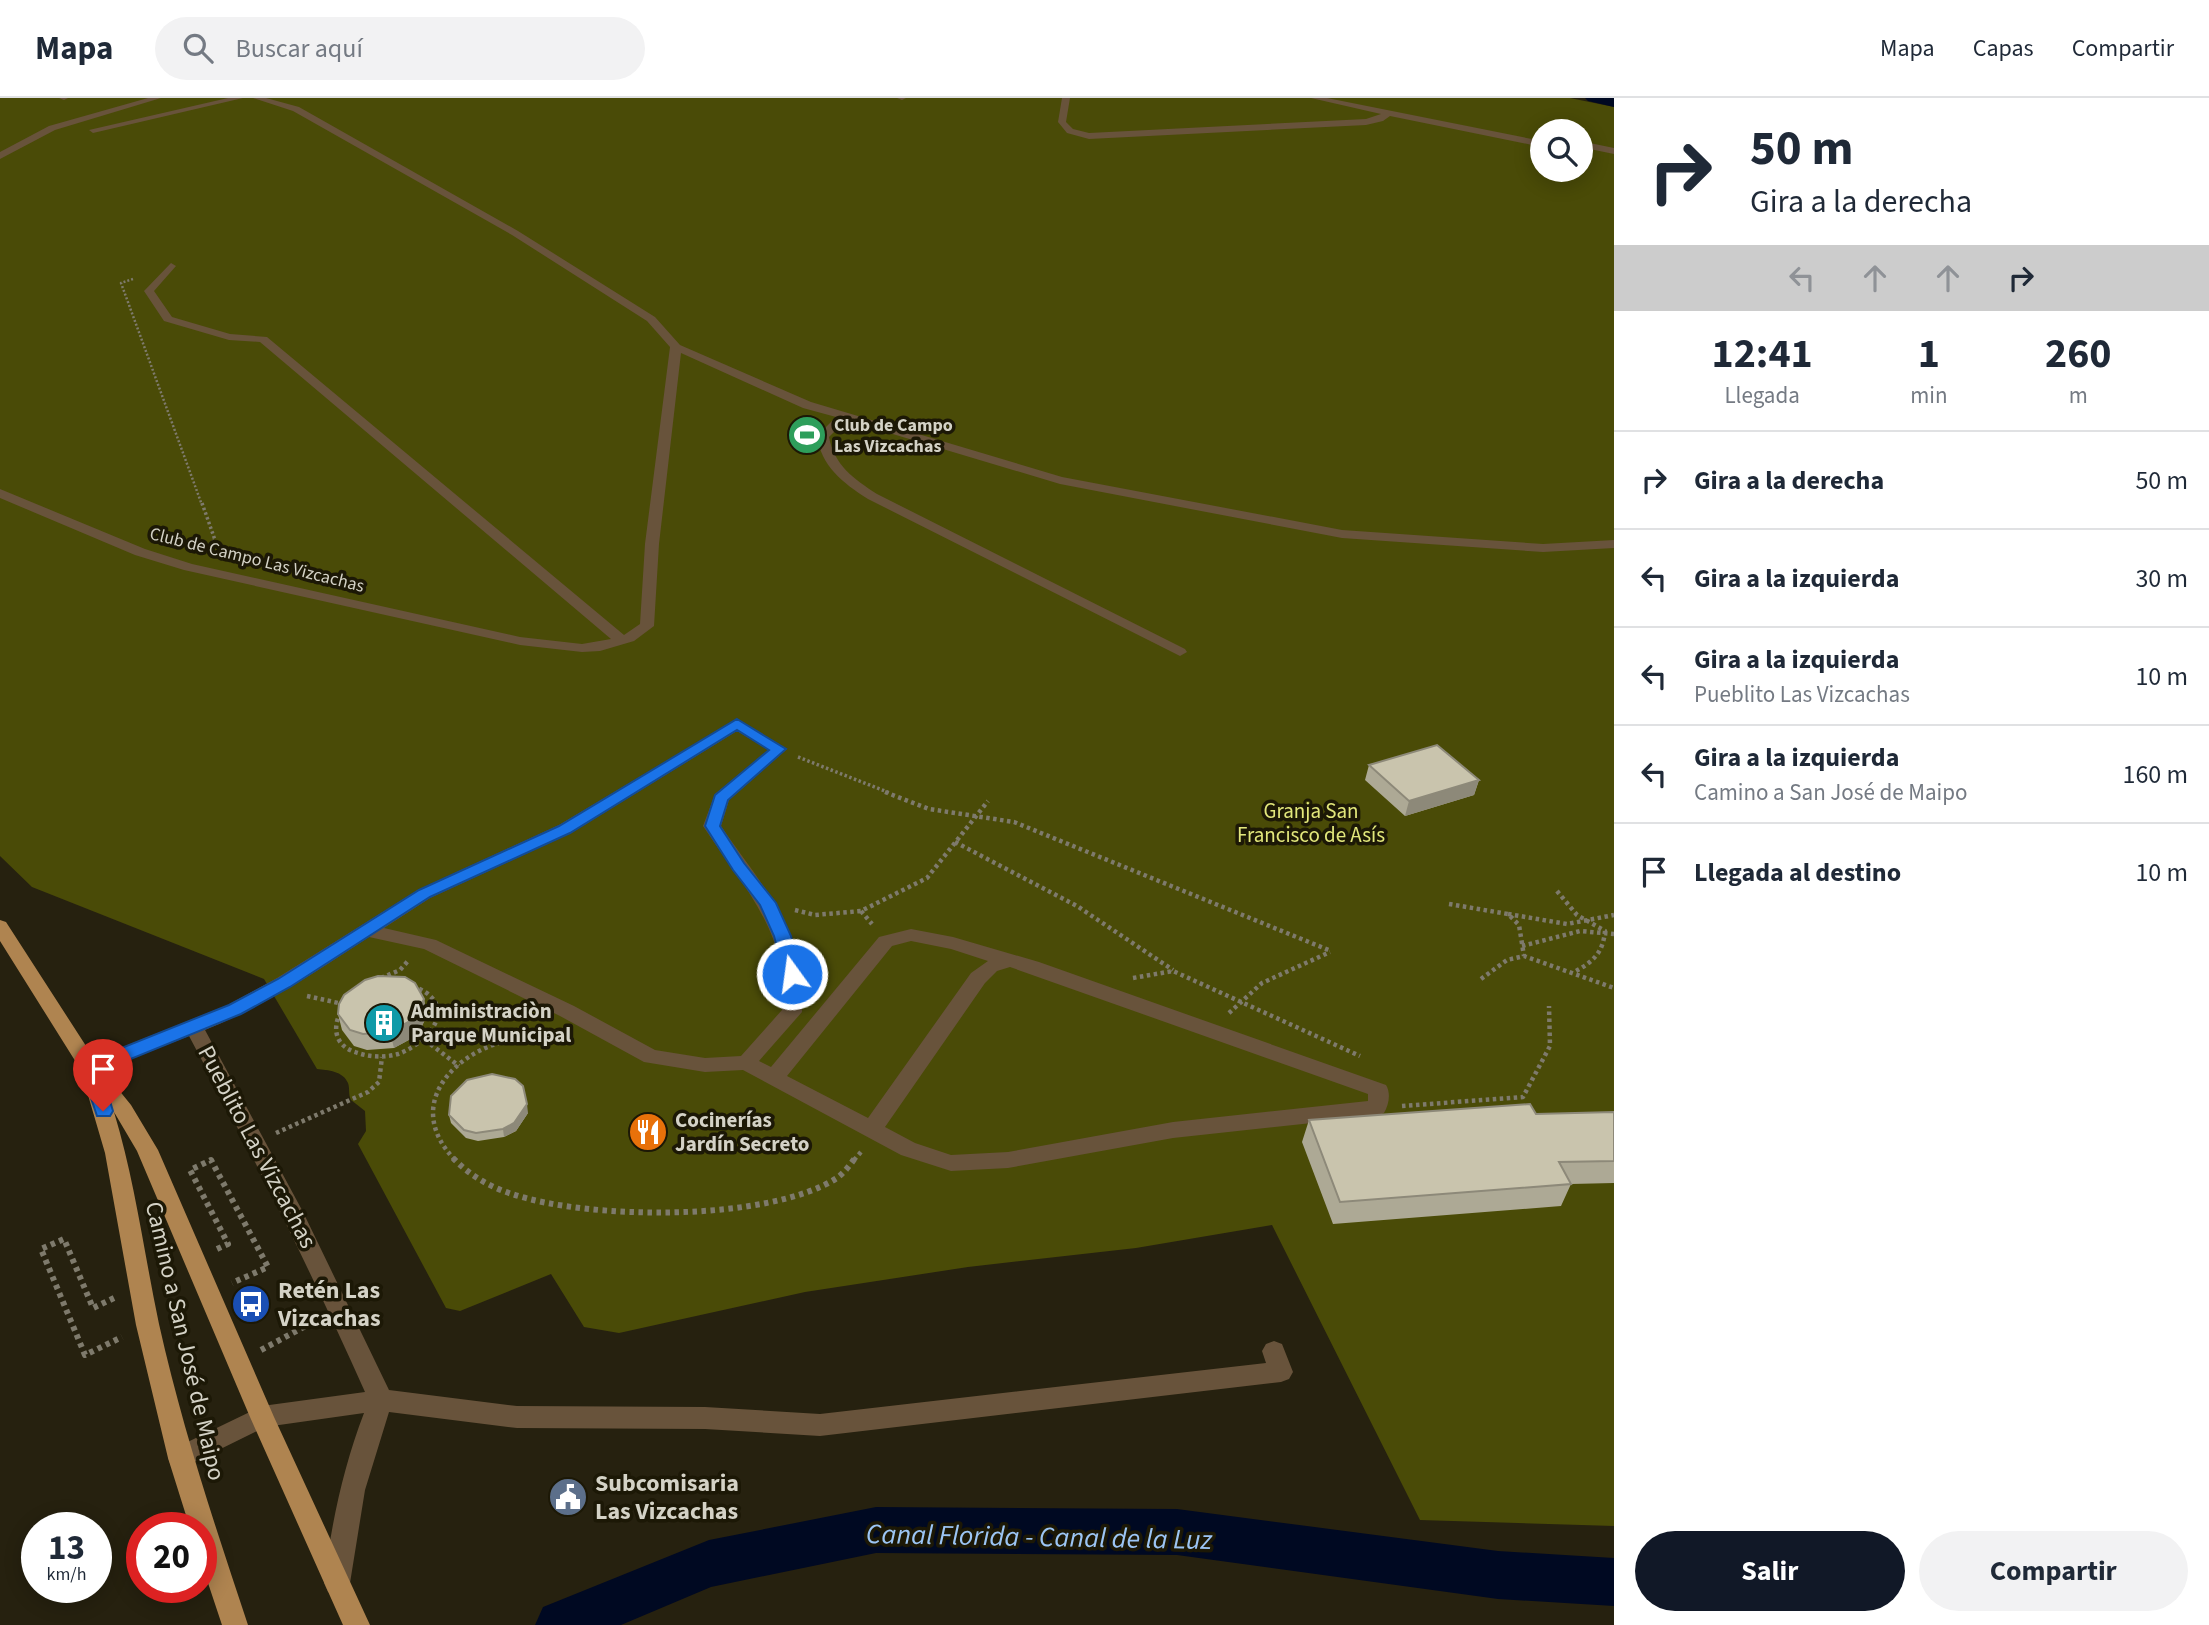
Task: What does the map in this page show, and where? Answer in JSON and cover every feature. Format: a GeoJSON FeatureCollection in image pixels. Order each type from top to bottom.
{"type":"FeatureCollection","features":[{"type":"Feature","properties":{"kind":"main road","name":"Camino a San José de Maipo"},"geometry":{"type":"LineString","coordinates":[[0,926],[90,1068],[124,1110],[147,1150],[238,1362],[357,1625]]}},
{"type":"Feature","properties":{"kind":"main road","name":"Camino a San José de Maipo"},"geometry":{"type":"LineString","coordinates":[[90,1068],[116,1153],[148,1325],[180,1458],[235,1625]]}},
{"type":"Feature","properties":{"kind":"lane"},"geometry":{"type":"LineString","coordinates":[[0,156],[52,128],[157,98]]}},
{"type":"Feature","properties":{"kind":"lane"},"geometry":{"type":"LineString","coordinates":[[93,130],[239,98]]}},
{"type":"Feature","properties":{"kind":"lane"},"geometry":{"type":"LineString","coordinates":[[257,98],[296,109],[515,233],[650,318],[676,347],[772,391],[843,416],[1060,480],[1342,534],[1543,548],[1614,544]]}},
{"type":"Feature","properties":{"kind":"lane"},"geometry":{"type":"LineString","coordinates":[[1066,98],[1062,122],[1070,131],[1089,136],[1366,122],[1380,119],[1388,113]]}},
{"type":"Feature","properties":{"kind":"lane"},"geometry":{"type":"LineString","coordinates":[[1315,98],[1530,142]]}},
{"type":"Feature","properties":{"kind":"lane"},"geometry":{"type":"LineString","coordinates":[[1359,98],[1530,134]]}},
{"type":"Feature","properties":{"kind":"lane"},"geometry":{"type":"LineString","coordinates":[[1593,147],[1614,151]]}},
{"type":"Feature","properties":{"kind":"lane"},"geometry":{"type":"LineString","coordinates":[[1593,155],[1614,159]]}},
{"type":"Feature","properties":{"kind":"lane"},"geometry":{"type":"LineString","coordinates":[[171,266],[149,291],[168,319],[229,337],[263,339],[622,641]]}},
{"type":"Feature","properties":{"kind":"lane","name":"Club de Campo Las Vizcachas"},"geometry":{"type":"LineString","coordinates":[[0,493],[139,552],[189,567],[520,641],[582,649],[622,641],[647,626],[652,544],[676,347]]}},
{"type":"Feature","properties":{"kind":"lane"},"geometry":{"type":"LineString","coordinates":[[843,416],[823,436],[823,451],[842,474],[871,496],[1180,652]]}},
{"type":"Feature","properties":{"kind":"lane","name":"Pueblito Las Vizcachas"},"geometry":{"type":"LineString","coordinates":[[90,1068],[194,1028],[284,983],[424,894],[565,829],[737,724],[779,749]]}},
{"type":"Feature","properties":{"kind":"lane"},"geometry":{"type":"LineString","coordinates":[[746,1063],[792,1012],[792,974],[782,936],[767,903],[712,826],[721,798],[779,749]]}},
{"type":"Feature","properties":{"kind":"lane"},"geometry":{"type":"LineString","coordinates":[[368,931],[422,942],[567,1011],[650,1057],[705,1065],[746,1063],[908,1149],[951,1163],[1008,1160],[1173,1130],[1378,1099]]}},
{"type":"Feature","properties":{"kind":"lane"},"geometry":{"type":"LineString","coordinates":[[774,1078],[886,941],[912,935],[953,943],[1103,990],[1215,1031],[1378,1099]]}},
{"type":"Feature","properties":{"kind":"lane"},"geometry":{"type":"LineString","coordinates":[[872,1129],[978,978],[991,966],[1010,961]]}},
{"type":"Feature","properties":{"kind":"lane","name":"Pueblito Las Vizcachas"},"geometry":{"type":"LineString","coordinates":[[194,1028],[256,1142],[340,1308],[381,1400]]}},
{"type":"Feature","properties":{"kind":"lane"},"geometry":{"type":"LineString","coordinates":[[180,1458],[262,1416],[381,1400],[517,1417],[705,1418],[821,1425],[1281,1372],[1274,1351]]}},
{"type":"Feature","properties":{"kind":"lane"},"geometry":{"type":"LineString","coordinates":[[337,1583],[342,1532],[352,1483],[381,1400]]}},
{"type":"Feature","properties":{"kind":"path"},"geometry":{"type":"LineString","coordinates":[[171,266],[121,283],[215,540],[189,567]]}},
{"type":"Feature","properties":{"kind":"path"},"geometry":{"type":"LineString","coordinates":[[779,749],[929,809],[1014,822],[1331,951],[1269,976],[1239,1000],[1215,1031]]}},
{"type":"Feature","properties":{"kind":"path"},"geometry":{"type":"LineString","coordinates":[[767,903],[815,915],[861,911],[927,878],[988,801]]}},
{"type":"Feature","properties":{"kind":"path"},"geometry":{"type":"LineString","coordinates":[[955,842],[1077,906],[1173,971],[1362,1057],[1378,1099],[1523,1097],[1550,1046],[1549,1006]]}},
{"type":"Feature","properties":{"kind":"path"},"geometry":{"type":"LineString","coordinates":[[1557,891],[1569,909],[1582,921],[1614,934]]}},
{"type":"Feature","properties":{"kind":"path"},"geometry":{"type":"LineString","coordinates":[[1449,904],[1567,924],[1614,915]]}},
{"type":"Feature","properties":{"kind":"path"},"geometry":{"type":"LineString","coordinates":[[1508,914],[1520,925],[1524,956]]}},
{"type":"Feature","properties":{"kind":"path"},"geometry":{"type":"LineString","coordinates":[[1522,946],[1580,931],[1605,931]]}},
{"type":"Feature","properties":{"kind":"path"},"geometry":{"type":"LineString","coordinates":[[1573,972],[1595,962],[1604,946],[1605,931]]}},
{"type":"Feature","properties":{"kind":"path"},"geometry":{"type":"LineString","coordinates":[[375,986],[377,980],[404,967],[422,942]]}},
{"type":"Feature","properties":{"kind":"path"},"geometry":{"type":"LineString","coordinates":[[1481,979],[1507,960],[1524,956],[1614,988]]}},
{"type":"Feature","properties":{"kind":"path"},"geometry":{"type":"LineString","coordinates":[[1103,990],[1152,973],[1173,971]]}},
{"type":"Feature","properties":{"kind":"path"},"geometry":{"type":"LineString","coordinates":[[284,983],[304,995],[344,1004]]}},
{"type":"Feature","properties":{"kind":"path"},"geometry":{"type":"LineString","coordinates":[[399,983],[413,985],[434,998],[439,1019],[425,1040],[397,1054],[382,1057],[359,1054],[342,1045],[335,1036],[336,1014],[344,1004],[355,995],[375,986],[399,983]]}},
{"type":"Feature","properties":{"kind":"path"},"geometry":{"type":"LineString","coordinates":[[577,1040],[540,1034],[514,1036],[480,1052],[459,1066],[435,1092],[429,1110],[440,1144],[466,1171],[522,1197],[590,1210],[695,1211],[791,1199],[829,1185],[855,1164],[872,1129]]}},
{"type":"Feature","properties":{"kind":"path"},"geometry":{"type":"LineString","coordinates":[[425,1040],[459,1066]]}},
{"type":"Feature","properties":{"kind":"path"},"geometry":{"type":"LineString","coordinates":[[256,1142],[368,1092],[379,1082],[382,1057]]}},
{"type":"Feature","properties":{"kind":"path"},"geometry":{"type":"LineString","coordinates":[[209,1294],[268,1267]]}},
{"type":"Feature","properties":{"kind":"path"},"geometry":{"type":"LineString","coordinates":[[238,1362],[340,1308]]}},
{"type":"Feature","properties":{"kind":"path"},"geometry":{"type":"LineString","coordinates":[[85,1354],[148,1325]]}},
{"type":"Feature","properties":{"kind":"green space","name":"Club de Campo Las Vizcachas"},"geometry":{"type":"Polygon","coordinates":[[[0,98],[1570,98],[1614,107],[1614,1526],[1420,1520],[1272,1225],[1136,1248],[968,1267],[805,1292],[619,1333],[584,1327],[551,1274],[460,1311],[446,1308],[358,1144],[366,1131],[365,1111],[351,1100],[348,1083],[343,1076],[317,1069],[264,979],[32,887],[0,856],[0,98]]]}},
{"type":"Feature","properties":{"kind":"building"},"geometry":{"type":"Polygon","coordinates":[[[1437,745],[1479,780],[1409,801],[1369,765],[1437,745]]]}},
{"type":"Feature","properties":{"kind":"building","name":"Administraciòn Parque Municipal"},"geometry":{"type":"Polygon","coordinates":[[[378,976],[405,977],[415,983],[424,999],[414,1019],[390,1032],[363,1034],[350,1030],[338,1014],[339,1004],[344,995],[365,980],[378,976]]]}},
{"type":"Feature","properties":{"kind":"building"},"geometry":{"type":"Polygon","coordinates":[[[492,1074],[515,1079],[523,1086],[527,1104],[514,1123],[503,1129],[476,1133],[464,1130],[449,1115],[451,1096],[467,1080],[492,1074]]]}},
{"type":"Feature","properties":{"kind":"building"},"geometry":{"type":"Polygon","coordinates":[[[1530,1104],[1536,1114],[1614,1112],[1614,1161],[1559,1162],[1571,1184],[1340,1202],[1309,1120],[1530,1104]]]}},
{"type":"Feature","properties":{"kind":"waterway","name":"Canal Florida - Canal de la Luz"},"geometry":{"type":"LineString","coordinates":[[1593,98],[1614,102]]}},
{"type":"Feature","properties":{"kind":"waterway","name":"Canal Florida - Canal de la Luz"},"geometry":{"type":"LineString","coordinates":[[561,1625],[709,1564],[876,1530],[1177,1532],[1498,1575],[1614,1582]]}},
{"type":"Feature","properties":{"kind":"place","name":"Club de Campo Las Vizcachas"},"geometry":{"type":"Point","coordinates":[807,435]}},
{"type":"Feature","properties":{"kind":"place","name":"Administraciòn Parque Municipal"},"geometry":{"type":"Point","coordinates":[384,1023]}},
{"type":"Feature","properties":{"kind":"place","name":"Cocinerías Jardín Secreto"},"geometry":{"type":"Point","coordinates":[648,1132]}},
{"type":"Feature","properties":{"kind":"place","name":"Retén Las Vizcachas"},"geometry":{"type":"Point","coordinates":[251,1304]}},
{"type":"Feature","properties":{"kind":"place","name":"Subcomisaria Las Vizcachas"},"geometry":{"type":"Point","coordinates":[568,1497]}},
{"type":"Feature","properties":{"kind":"route"},"geometry":{"type":"LineString","coordinates":[[103,1111],[90,1068],[235,1010],[284,983],[424,894],[565,829],[737,724],[779,749],[721,798],[712,826],[767,903],[782,936],[792,974]]}},
{"type":"Feature","properties":{"kind":"park label","name":"Granja San Francisco de Asís"},"geometry":{"type":"Point","coordinates":[1311,823]}}]}
